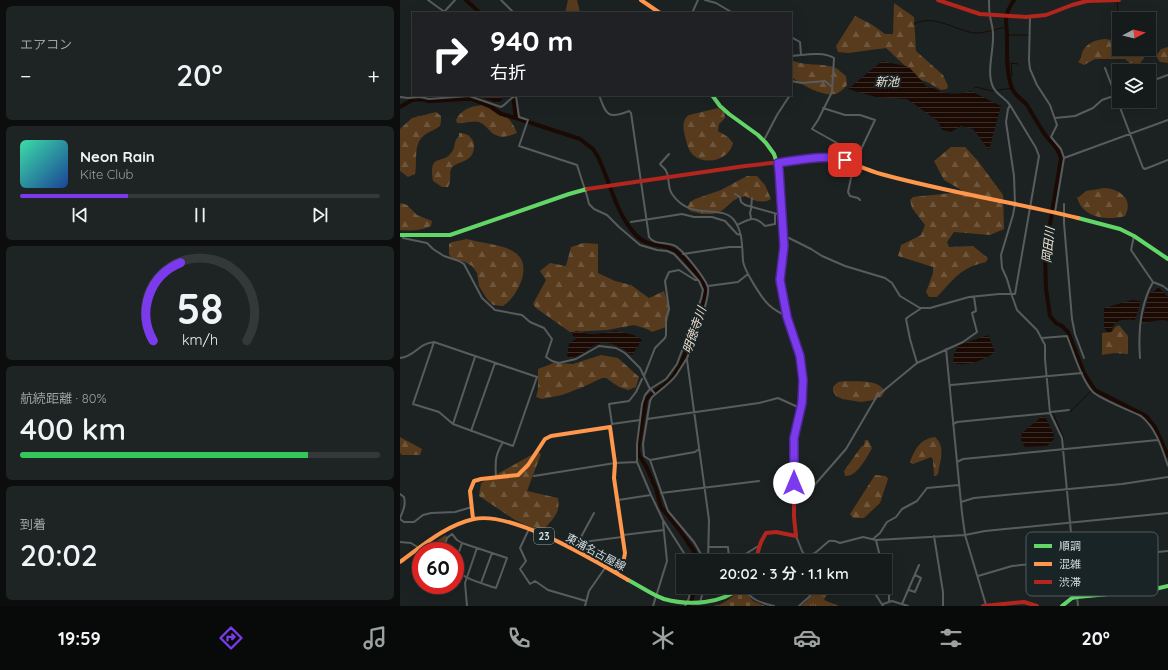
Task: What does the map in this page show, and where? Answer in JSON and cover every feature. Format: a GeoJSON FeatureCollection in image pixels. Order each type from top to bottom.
{"type":"FeatureCollection","features":[{"type":"Feature","properties":{"kind":"street"},"geometry":{"type":"LineString","coordinates":[[428,0],[445,12],[455,0]]}},
{"type":"Feature","properties":{"kind":"street"},"geometry":{"type":"LineString","coordinates":[[501,0],[513,12]]}},
{"type":"Feature","properties":{"kind":"street"},"geometry":{"type":"LineString","coordinates":[[641,0],[659,12]]}},
{"type":"Feature","properties":{"kind":"street"},"geometry":{"type":"LineString","coordinates":[[692,12],[698,0]]}},
{"type":"Feature","properties":{"kind":"street"},"geometry":{"type":"LineString","coordinates":[[706,0],[716,3],[731,12]]}},
{"type":"Feature","properties":{"kind":"street"},"geometry":{"type":"LineString","coordinates":[[938,0],[975,13],[990,16],[1030,17],[1046,15],[1082,2],[1119,0]]}},
{"type":"Feature","properties":{"kind":"street"},"geometry":{"type":"LineString","coordinates":[[784,237],[811,248],[826,258],[848,267],[885,278],[892,283],[900,296],[920,308],[930,308],[974,297],[998,294],[1014,295],[1016,293],[1039,156],[1036,148],[1010,105],[998,94],[992,84],[990,68],[993,53],[993,32],[989,0]]}},
{"type":"Feature","properties":{"kind":"street"},"geometry":{"type":"LineString","coordinates":[[1030,17],[1030,69],[1037,85],[1050,105],[1055,118],[1057,127],[1051,137],[1061,150],[1064,158],[1053,212]]}},
{"type":"Feature","properties":{"kind":"street"},"geometry":{"type":"LineString","coordinates":[[792,38],[800,42],[801,55]]}},
{"type":"Feature","properties":{"kind":"street"},"geometry":{"type":"LineString","coordinates":[[792,56],[818,54],[833,57],[832,92],[812,129],[837,143],[836,158]]}},
{"type":"Feature","properties":{"kind":"street"},"geometry":{"type":"LineString","coordinates":[[1105,68],[1112,87]]}},
{"type":"Feature","properties":{"kind":"street"},"geometry":{"type":"LineString","coordinates":[[1156,79],[1168,75]]}},
{"type":"Feature","properties":{"kind":"street"},"geometry":{"type":"LineString","coordinates":[[792,81],[802,83],[825,81],[831,86]]}},
{"type":"Feature","properties":{"kind":"street"},"geometry":{"type":"LineString","coordinates":[[400,97],[420,97],[429,99],[469,96],[498,107],[504,105],[515,96],[519,116],[528,120],[519,146],[577,165],[587,196],[588,204],[594,209],[604,212],[640,245],[673,253],[698,280],[702,287],[702,295],[681,356],[670,375],[651,389],[643,399],[637,439],[637,462],[663,520],[685,554]]}},
{"type":"Feature","properties":{"kind":"street"},"geometry":{"type":"LineString","coordinates":[[599,96],[604,110],[608,114],[615,115],[629,111],[631,113],[648,235],[651,240],[675,246],[702,275],[708,286],[708,299],[686,358],[676,375],[654,394],[650,401],[643,451],[644,456],[650,460],[668,511],[694,542],[701,554]]}},
{"type":"Feature","properties":{"kind":"street"},"geometry":{"type":"LineString","coordinates":[[713,96],[722,110],[764,140],[774,154],[778,163],[784,237],[784,254],[780,277],[787,317],[797,348],[803,386],[801,408],[795,431],[794,504],[796,536],[804,554]]}},
{"type":"Feature","properties":{"kind":"street"},"geometry":{"type":"LineString","coordinates":[[764,140],[777,115],[790,96]]}},
{"type":"Feature","properties":{"kind":"street"},"geometry":{"type":"LineString","coordinates":[[1055,118],[1075,116],[1092,108],[1102,100],[1112,96]]}},
{"type":"Feature","properties":{"kind":"street"},"geometry":{"type":"LineString","coordinates":[[1010,105],[1006,122],[1014,176],[1015,204],[1001,259],[1002,268],[1017,310],[1037,330],[1046,349],[1045,359],[1050,412],[1062,438],[1071,532]]}},
{"type":"Feature","properties":{"kind":"street"},"geometry":{"type":"LineString","coordinates":[[823,108],[845,115],[860,115],[875,120],[854,164],[848,192],[850,196],[860,200]]}},
{"type":"Feature","properties":{"kind":"street"},"geometry":{"type":"LineString","coordinates":[[1120,108],[1143,168],[1168,160]]}},
{"type":"Feature","properties":{"kind":"street"},"geometry":{"type":"LineString","coordinates":[[1064,158],[1168,120]]}},
{"type":"Feature","properties":{"kind":"street"},"geometry":{"type":"LineString","coordinates":[[669,154],[660,164],[666,171],[672,194],[687,208],[707,212],[725,213],[733,219],[741,235],[744,266],[748,274],[768,304],[787,317]]}},
{"type":"Feature","properties":{"kind":"street"},"geometry":{"type":"LineString","coordinates":[[401,235],[431,236],[450,234],[584,190],[610,185],[822,157],[836,158],[880,174],[1015,204],[1031,206],[1120,229],[1134,236],[1168,259]]}},
{"type":"Feature","properties":{"kind":"street"},"geometry":{"type":"LineString","coordinates":[[735,194],[740,197],[740,201],[743,204],[782,215]]}},
{"type":"Feature","properties":{"kind":"street"},"geometry":{"type":"LineString","coordinates":[[751,219],[750,212],[752,198]]}},
{"type":"Feature","properties":{"kind":"street"},"geometry":{"type":"LineString","coordinates":[[1064,204],[1072,319],[1075,334],[1084,358]]}},
{"type":"Feature","properties":{"kind":"street"},"geometry":{"type":"LineString","coordinates":[[737,225],[751,219],[759,220],[766,226],[775,224],[775,213]]}},
{"type":"Feature","properties":{"kind":"street"},"geometry":{"type":"LineString","coordinates":[[631,222],[682,214],[694,217],[712,217],[725,221],[737,234],[741,235]]}},
{"type":"Feature","properties":{"kind":"street"},"geometry":{"type":"LineString","coordinates":[[401,235],[403,238],[428,244],[444,256],[464,264],[482,298],[495,310],[521,314],[530,322],[544,328],[552,339],[546,357],[552,361],[556,363],[576,359],[596,347],[606,346],[616,348],[625,353],[640,368],[654,394]]}},
{"type":"Feature","properties":{"kind":"street"},"geometry":{"type":"LineString","coordinates":[[1134,236],[1131,250],[1153,282],[1168,290]]}},
{"type":"Feature","properties":{"kind":"street"},"geometry":{"type":"LineString","coordinates":[[683,254],[729,247],[742,247]]}},
{"type":"Feature","properties":{"kind":"street"},"geometry":{"type":"LineString","coordinates":[[644,376],[655,348],[666,335],[666,318],[669,309],[665,281],[669,272],[679,270],[695,280],[698,280]]}},
{"type":"Feature","properties":{"kind":"street"},"geometry":{"type":"LineString","coordinates":[[708,286],[738,282],[748,274]]}},
{"type":"Feature","properties":{"kind":"street"},"geometry":{"type":"LineString","coordinates":[[1140,358],[1139,325],[1149,290],[1153,282]]}},
{"type":"Feature","properties":{"kind":"street"},"geometry":{"type":"LineString","coordinates":[[794,504],[799,502],[804,497],[846,449],[877,396],[917,363],[963,342],[978,332],[972,313],[976,311],[974,297]]}},
{"type":"Feature","properties":{"kind":"street"},"geometry":{"type":"LineString","coordinates":[[917,363],[906,319],[920,308]]}},
{"type":"Feature","properties":{"kind":"street"},"geometry":{"type":"LineString","coordinates":[[1042,338],[1067,336],[1089,387],[1093,392],[1141,416],[1151,426],[1168,466]]}},
{"type":"Feature","properties":{"kind":"street"},"geometry":{"type":"LineString","coordinates":[[400,358],[410,355],[425,343],[434,342],[537,377],[513,446],[453,424],[439,412],[413,404],[434,342]]}},
{"type":"Feature","properties":{"kind":"street"},"geometry":{"type":"LineString","coordinates":[[946,349],[965,535],[986,606]]}},
{"type":"Feature","properties":{"kind":"street"},"geometry":{"type":"LineString","coordinates":[[453,424],[475,356]]}},
{"type":"Feature","properties":{"kind":"street"},"geometry":{"type":"LineString","coordinates":[[686,358],[709,520],[708,554]]}},
{"type":"Feature","properties":{"kind":"street"},"geometry":{"type":"LineString","coordinates":[[472,431],[495,363]]}},
{"type":"Feature","properties":{"kind":"street"},"geometry":{"type":"LineString","coordinates":[[950,387],[951,385],[1082,373]]}},
{"type":"Feature","properties":{"kind":"street"},"geometry":{"type":"LineString","coordinates":[[616,573],[623,564],[624,559],[623,536],[614,478],[615,463],[609,404],[630,400],[642,379]]}},
{"type":"Feature","properties":{"kind":"street"},"geometry":{"type":"LineString","coordinates":[[647,419],[759,404],[776,398],[801,408]]}},
{"type":"Feature","properties":{"kind":"street"},"geometry":{"type":"LineString","coordinates":[[953,424],[956,422],[1069,410]]}},
{"type":"Feature","properties":{"kind":"street"},"geometry":{"type":"LineString","coordinates":[[473,519],[470,491],[474,481],[518,475],[528,465],[545,439],[551,436],[640,420]]}},
{"type":"Feature","properties":{"kind":"street"},"geometry":{"type":"LineString","coordinates":[[957,462],[963,459],[1158,440]]}},
{"type":"Feature","properties":{"kind":"street"},"geometry":{"type":"LineString","coordinates":[[496,477],[495,460],[503,442]]}},
{"type":"Feature","properties":{"kind":"street"},"geometry":{"type":"LineString","coordinates":[[650,460],[695,452],[699,449]]}},
{"type":"Feature","properties":{"kind":"street"},"geometry":{"type":"LineString","coordinates":[[534,476],[615,463],[637,462]]}},
{"type":"Feature","properties":{"kind":"street"},"geometry":{"type":"LineString","coordinates":[[961,502],[974,498],[1127,483],[1168,477]]}},
{"type":"Feature","properties":{"kind":"street"},"geometry":{"type":"LineString","coordinates":[[661,493],[760,481]]}},
{"type":"Feature","properties":{"kind":"street"},"geometry":{"type":"LineString","coordinates":[[875,539],[887,522],[896,517],[902,510],[917,501],[927,488],[959,485]]}},
{"type":"Feature","properties":{"kind":"street"},"geometry":{"type":"LineString","coordinates":[[400,494],[404,497],[405,502],[400,518],[404,522],[414,522],[423,515],[431,513],[455,512],[472,506]]}},
{"type":"Feature","properties":{"kind":"street"},"geometry":{"type":"LineString","coordinates":[[618,500],[651,495]]}},
{"type":"Feature","properties":{"kind":"street"},"geometry":{"type":"LineString","coordinates":[[594,513],[581,537],[582,541],[585,542],[664,530]]}},
{"type":"Feature","properties":{"kind":"street"},"geometry":{"type":"LineString","coordinates":[[813,554],[828,541],[834,540],[840,544],[859,538],[875,539],[965,535],[985,531],[1168,513]]}},
{"type":"Feature","properties":{"kind":"street","name":"東浦名古屋線"},"geometry":{"type":"LineString","coordinates":[[430,542],[453,527],[473,519],[497,518],[529,529],[564,545],[672,603],[700,605],[723,600],[734,594]]}},
{"type":"Feature","properties":{"kind":"street"},"geometry":{"type":"LineString","coordinates":[[653,606],[667,561],[663,520]]}},
{"type":"Feature","properties":{"kind":"street"},"geometry":{"type":"LineString","coordinates":[[529,529],[520,548],[526,562],[520,569],[530,584],[535,581],[548,590],[586,602]]}},
{"type":"Feature","properties":{"kind":"street"},"geometry":{"type":"LineString","coordinates":[[746,554],[756,549],[760,545],[764,536],[770,531],[796,536]]}},
{"type":"Feature","properties":{"kind":"street"},"geometry":{"type":"LineString","coordinates":[[446,542],[447,538],[452,534],[462,542]]}},
{"type":"Feature","properties":{"kind":"street"},"geometry":{"type":"LineString","coordinates":[[934,536],[943,592],[943,606]]}},
{"type":"Feature","properties":{"kind":"street"},"geometry":{"type":"LineString","coordinates":[[875,539],[879,554]]}},
{"type":"Feature","properties":{"kind":"street"},"geometry":{"type":"LineString","coordinates":[[400,542],[412,544]]}},
{"type":"Feature","properties":{"kind":"street"},"geometry":{"type":"LineString","coordinates":[[464,543],[507,558],[496,588],[464,576]]}},
{"type":"Feature","properties":{"kind":"street"},"geometry":{"type":"LineString","coordinates":[[709,547],[728,547],[729,554]]}},
{"type":"Feature","properties":{"kind":"street"},"geometry":{"type":"LineString","coordinates":[[467,606],[465,583],[477,548]]}},
{"type":"Feature","properties":{"kind":"street"},"geometry":{"type":"LineString","coordinates":[[756,549],[756,554]]}},
{"type":"Feature","properties":{"kind":"street"},"geometry":{"type":"LineString","coordinates":[[1158,552],[1168,551]]}},
{"type":"Feature","properties":{"kind":"street"},"geometry":{"type":"LineString","coordinates":[[481,583],[492,553]]}},
{"type":"Feature","properties":{"kind":"street","name":"東浦名古屋線"},"geometry":{"type":"LineString","coordinates":[[400,562],[412,554]]}},
{"type":"Feature","properties":{"kind":"street"},"geometry":{"type":"LineString","coordinates":[[904,605],[908,590],[919,565]]}},
{"type":"Feature","properties":{"kind":"street"},"geometry":{"type":"LineString","coordinates":[[978,576],[1012,566],[1026,565]]}},
{"type":"Feature","properties":{"kind":"street"},"geometry":{"type":"LineString","coordinates":[[585,606],[589,591],[606,567]]}},
{"type":"Feature","properties":{"kind":"street"},"geometry":{"type":"LineString","coordinates":[[908,590],[915,592],[921,578],[915,575]]}},
{"type":"Feature","properties":{"kind":"street"},"geometry":{"type":"LineString","coordinates":[[1158,588],[1168,586]]}},
{"type":"Feature","properties":{"kind":"street"},"geometry":{"type":"LineString","coordinates":[[686,605],[689,594]]}},
{"type":"Feature","properties":{"kind":"street"},"geometry":{"type":"LineString","coordinates":[[700,605],[702,594]]}},
{"type":"Feature","properties":{"kind":"street"},"geometry":{"type":"LineString","coordinates":[[748,594],[752,599],[774,606]]}},
{"type":"Feature","properties":{"kind":"street"},"geometry":{"type":"LineString","coordinates":[[800,606],[811,594]]}},
{"type":"Feature","properties":{"kind":"street"},"geometry":{"type":"LineString","coordinates":[[874,594],[883,605],[889,601],[892,601],[908,606]]}},
{"type":"Feature","properties":{"kind":"street"},"geometry":{"type":"LineString","coordinates":[[889,594],[889,601]]}},
{"type":"Feature","properties":{"kind":"street"},"geometry":{"type":"LineString","coordinates":[[1062,606],[1072,598],[1088,596]]}},
{"type":"Feature","properties":{"kind":"street"},"geometry":{"type":"LineString","coordinates":[[1077,597],[1078,606]]}},
{"type":"Feature","properties":{"kind":"street"},"geometry":{"type":"LineString","coordinates":[[983,606],[1024,602],[1037,606]]}},
{"type":"Feature","properties":{"kind":"green space"},"geometry":{"type":"Polygon","coordinates":[[[568,0],[577,0],[580,12],[565,12],[568,0]]]}},
{"type":"Feature","properties":{"kind":"green space"},"geometry":{"type":"Polygon","coordinates":[[[894,3],[914,17],[916,51],[943,75],[948,86],[947,89],[941,90],[919,79],[886,48],[848,53],[838,52],[836,46],[855,16],[871,24],[885,34],[893,34],[894,3]]]}},
{"type":"Feature","properties":{"kind":"green space"},"geometry":{"type":"Polygon","coordinates":[[[1098,40],[1112,40],[1112,56],[1144,56],[1144,58],[1140,64],[1131,64],[1125,59],[1095,59],[1084,65],[1078,62],[1088,44],[1098,40]]]}},
{"type":"Feature","properties":{"kind":"green space"},"geometry":{"type":"Polygon","coordinates":[[[1168,47],[1168,63],[1160,62],[1156,56],[1161,49],[1168,47]]]}},
{"type":"Feature","properties":{"kind":"green space"},"geometry":{"type":"Polygon","coordinates":[[[792,60],[836,68],[846,76],[847,85],[840,92],[835,94],[824,94],[792,78],[792,60]]]}},
{"type":"Feature","properties":{"kind":"green space"},"geometry":{"type":"Polygon","coordinates":[[[483,105],[495,109],[508,118],[515,127],[517,133],[510,136],[497,136],[479,122],[474,121],[457,123],[456,120],[461,113],[471,107],[483,105]]]}},
{"type":"Feature","properties":{"kind":"green space"},"geometry":{"type":"Polygon","coordinates":[[[718,108],[724,112],[725,118],[719,124],[718,131],[728,137],[733,143],[731,149],[727,154],[716,160],[710,161],[698,158],[691,153],[688,147],[684,132],[685,120],[689,115],[718,108]]]}},
{"type":"Feature","properties":{"kind":"green space"},"geometry":{"type":"Polygon","coordinates":[[[436,112],[441,116],[440,126],[426,134],[419,142],[416,152],[415,174],[408,177],[400,171],[400,129],[412,118],[436,112]]]}},
{"type":"Feature","properties":{"kind":"green space"},"geometry":{"type":"Polygon","coordinates":[[[459,133],[467,134],[472,139],[474,142],[473,152],[468,159],[453,166],[450,171],[450,182],[448,187],[442,187],[433,181],[433,166],[434,163],[451,153],[454,149],[459,133]]]}},
{"type":"Feature","properties":{"kind":"green space"},"geometry":{"type":"Polygon","coordinates":[[[951,147],[965,147],[978,161],[1003,195],[1004,229],[990,235],[954,232],[947,242],[949,247],[973,246],[988,258],[986,262],[970,267],[958,275],[937,297],[929,297],[926,292],[933,273],[933,267],[898,256],[901,245],[921,235],[925,225],[912,208],[910,200],[913,197],[963,191],[944,180],[934,161],[951,147]]]}},
{"type":"Feature","properties":{"kind":"green space"},"geometry":{"type":"Polygon","coordinates":[[[747,176],[757,176],[765,185],[771,199],[768,201],[758,201],[745,196],[733,201],[721,211],[708,214],[692,212],[687,208],[690,202],[695,199],[721,190],[747,176]]]}},
{"type":"Feature","properties":{"kind":"green space"},"geometry":{"type":"Polygon","coordinates":[[[1104,188],[1115,190],[1127,200],[1128,205],[1125,216],[1103,218],[1090,214],[1084,210],[1077,197],[1086,191],[1104,188]]]}},
{"type":"Feature","properties":{"kind":"green space"},"geometry":{"type":"Polygon","coordinates":[[[401,203],[407,205],[417,215],[432,221],[431,226],[416,230],[400,230],[401,203]]]}},
{"type":"Feature","properties":{"kind":"green space"},"geometry":{"type":"Polygon","coordinates":[[[467,239],[506,248],[515,252],[521,259],[523,267],[522,279],[519,287],[509,301],[503,306],[493,305],[487,299],[479,286],[477,273],[472,266],[465,262],[452,259],[449,254],[449,244],[467,239]]]}},
{"type":"Feature","properties":{"kind":"green space"},"geometry":{"type":"Polygon","coordinates":[[[583,243],[598,244],[598,273],[615,281],[631,285],[649,298],[664,291],[670,310],[666,327],[652,332],[634,325],[607,330],[570,332],[536,308],[533,304],[546,280],[540,271],[550,263],[566,266],[571,247],[583,243]]]}},
{"type":"Feature","properties":{"kind":"green space"},"geometry":{"type":"Polygon","coordinates":[[[1119,325],[1128,336],[1128,354],[1114,353],[1102,355],[1102,333],[1112,332],[1115,327],[1119,325]]]}},
{"type":"Feature","properties":{"kind":"green space"},"geometry":{"type":"Polygon","coordinates":[[[601,355],[618,358],[639,377],[636,387],[628,390],[619,387],[606,378],[602,378],[562,395],[542,399],[536,397],[538,390],[538,369],[554,363],[573,364],[601,355]]]}},
{"type":"Feature","properties":{"kind":"green space"},"geometry":{"type":"Polygon","coordinates":[[[846,381],[873,383],[882,387],[885,391],[882,396],[874,400],[861,402],[842,399],[836,396],[833,391],[833,387],[838,382],[846,381]]]}},
{"type":"Feature","properties":{"kind":"green space"},"geometry":{"type":"Polygon","coordinates":[[[400,437],[422,449],[420,455],[402,455],[400,453],[400,437]]]}},
{"type":"Feature","properties":{"kind":"green space"},"geometry":{"type":"Polygon","coordinates":[[[935,437],[940,445],[941,454],[938,474],[934,476],[933,460],[931,457],[913,464],[910,462],[914,453],[922,442],[935,437]]]}},
{"type":"Feature","properties":{"kind":"green space"},"geometry":{"type":"Polygon","coordinates":[[[865,440],[868,440],[872,448],[870,452],[854,473],[845,476],[844,471],[864,445],[865,440]]]}},
{"type":"Feature","properties":{"kind":"green space"},"geometry":{"type":"Polygon","coordinates":[[[537,452],[541,454],[527,491],[558,498],[559,503],[555,516],[543,530],[539,531],[515,520],[479,496],[481,483],[537,452]]]}},
{"type":"Feature","properties":{"kind":"green space"},"geometry":{"type":"Polygon","coordinates":[[[875,475],[886,476],[888,479],[880,503],[864,518],[853,518],[850,514],[875,475]]]}},
{"type":"Feature","properties":{"kind":"green space"},"geometry":{"type":"Polygon","coordinates":[[[446,535],[447,537],[445,542],[435,542],[446,535]]]}},
{"type":"Feature","properties":{"kind":"green space"},"geometry":{"type":"Polygon","coordinates":[[[735,594],[747,594],[753,601],[765,606],[714,606],[726,602],[735,594]]]}},
{"type":"Feature","properties":{"kind":"green space"},"geometry":{"type":"Polygon","coordinates":[[[812,594],[827,594],[824,600],[839,606],[801,606],[807,601],[812,594]]]}},
{"type":"Feature","properties":{"kind":"water","name":"新池"},"geometry":{"type":"Polygon","coordinates":[[[882,61],[909,67],[928,88],[933,87],[941,92],[951,94],[971,91],[1001,106],[989,150],[973,129],[961,126],[951,132],[942,130],[938,121],[907,99],[876,97],[848,89],[882,61]]]}},
{"type":"Feature","properties":{"kind":"water"},"geometry":{"type":"Polygon","coordinates":[[[476,96],[503,96],[502,100],[498,103],[476,96]]]}},
{"type":"Feature","properties":{"kind":"water"},"geometry":{"type":"Polygon","coordinates":[[[1158,287],[1168,297],[1168,321],[1161,320],[1141,323],[1150,292],[1152,293],[1158,287]]]}},
{"type":"Feature","properties":{"kind":"water"},"geometry":{"type":"Polygon","coordinates":[[[1132,300],[1141,301],[1135,320],[1123,320],[1117,322],[1113,326],[1111,332],[1107,332],[1104,328],[1104,308],[1132,300]]]}},
{"type":"Feature","properties":{"kind":"water"},"geometry":{"type":"Polygon","coordinates":[[[576,331],[596,334],[616,331],[634,335],[642,340],[632,355],[614,344],[603,343],[593,346],[580,355],[571,358],[567,356],[569,343],[576,339],[576,337],[572,334],[576,331]]]}},
{"type":"Feature","properties":{"kind":"water"},"geometry":{"type":"Polygon","coordinates":[[[988,335],[995,352],[986,358],[975,362],[964,364],[953,363],[954,354],[959,345],[988,335]]]}},
{"type":"Feature","properties":{"kind":"water"},"geometry":{"type":"Polygon","coordinates":[[[1045,416],[1054,435],[1054,439],[1047,446],[1025,447],[1021,440],[1022,433],[1041,417],[1045,416]]]}},
{"type":"Feature","properties":{"kind":"waterway","name":"明徳寺川"},"geometry":{"type":"LineString","coordinates":[[466,0],[479,12]]}},
{"type":"Feature","properties":{"kind":"waterway","name":"岡田川"},"geometry":{"type":"LineString","coordinates":[[1014,0],[1008,11],[1006,19],[1008,65],[1011,87],[1015,94],[1027,105],[1046,136],[1057,149],[1061,158],[1045,255],[1046,289],[1050,316],[1056,323],[1068,332],[1084,373],[1095,390],[1146,416],[1155,427],[1168,456]]}},
{"type":"Feature","properties":{"kind":"waterway"},"geometry":{"type":"LineString","coordinates":[[1117,2],[1118,12]]}},
{"type":"Feature","properties":{"kind":"waterway"},"geometry":{"type":"LineString","coordinates":[[914,24],[922,21],[937,21],[967,32],[975,33],[987,32],[1006,27]]}},
{"type":"Feature","properties":{"kind":"waterway"},"geometry":{"type":"LineString","coordinates":[[1007,35],[1028,35]]}},
{"type":"Feature","properties":{"kind":"waterway","name":"岡田川"},"geometry":{"type":"LineString","coordinates":[[1010,76],[1012,76],[1011,63],[1018,64]]}},
{"type":"Feature","properties":{"kind":"waterway"},"geometry":{"type":"LineString","coordinates":[[974,88],[976,87],[992,91],[1012,88]]}},
{"type":"Feature","properties":{"kind":"waterway","name":"明徳寺川"},"geometry":{"type":"LineString","coordinates":[[513,96],[516,118]]}},
{"type":"Feature","properties":{"kind":"waterway","name":"明徳寺川"},"geometry":{"type":"LineString","coordinates":[[400,107],[412,100],[422,99],[429,101],[472,99],[491,107],[501,114],[580,139],[593,149],[598,157],[618,208],[629,227],[636,235],[646,242],[667,247],[677,252],[701,279],[704,284],[705,295],[699,319],[682,361],[672,378],[646,399],[638,449],[639,455],[647,468],[656,489],[661,507],[696,554]]}},
{"type":"Feature","properties":{"kind":"waterway"},"geometry":{"type":"LineString","coordinates":[[1068,411],[1071,411],[1093,389]]}},
{"type":"Feature","properties":{"kind":"waterway"},"geometry":{"type":"LineString","coordinates":[[1053,413],[1064,439]]}},
{"type":"Feature","properties":{"kind":"waterway","name":"明徳寺川"},"geometry":{"type":"LineString","coordinates":[[689,606],[693,594]]}},
{"type":"Feature","properties":{"kind":"traffic: fast"},"geometry":{"type":"LineString","coordinates":[[713,96],[720,106],[729,114],[758,135],[774,154],[779,169],[784,246],[780,280],[787,317],[800,357]]}},
{"type":"Feature","properties":{"kind":"traffic: fast"},"geometry":{"type":"LineString","coordinates":[[400,235],[450,235],[587,189]]}},
{"type":"Feature","properties":{"kind":"traffic: fast"},"geometry":{"type":"LineString","coordinates":[[1078,218],[1120,229],[1134,236],[1168,259]]}},
{"type":"Feature","properties":{"kind":"traffic: fast"},"geometry":{"type":"LineString","coordinates":[[628,580],[650,593],[664,599],[674,601],[695,603],[705,602],[732,594]]}},
{"type":"Feature","properties":{"kind":"traffic: fast"},"geometry":{"type":"LineString","coordinates":[[1158,588],[1168,586]]}},
{"type":"Feature","properties":{"kind":"traffic: fast"},"geometry":{"type":"LineString","coordinates":[[1062,606],[1072,598],[1088,596]]}},
{"type":"Feature","properties":{"kind":"traffic: slow"},"geometry":{"type":"LineString","coordinates":[[641,0],[659,12]]}},
{"type":"Feature","properties":{"kind":"traffic: slow"},"geometry":{"type":"LineString","coordinates":[[817,158],[834,158],[905,180],[1078,218]]}},
{"type":"Feature","properties":{"kind":"traffic: slow"},"geometry":{"type":"LineString","coordinates":[[473,519],[470,491],[474,481],[518,475],[528,465],[545,439],[551,436],[610,427],[615,463],[614,478],[625,553],[623,564],[616,573]]}},
{"type":"Feature","properties":{"kind":"traffic: slow"},"geometry":{"type":"LineString","coordinates":[[400,562],[426,543],[454,526],[474,519],[490,519],[510,522],[552,539],[628,580]]}},
{"type":"Feature","properties":{"kind":"traffic: jam"},"geometry":{"type":"LineString","coordinates":[[938,0],[980,14],[1026,17],[1046,15],[1087,1],[1119,0]]}},
{"type":"Feature","properties":{"kind":"traffic: jam"},"geometry":{"type":"LineString","coordinates":[[587,189],[745,166],[817,158]]}},
{"type":"Feature","properties":{"kind":"traffic: jam"},"geometry":{"type":"LineString","coordinates":[[757,554],[766,533],[776,532],[796,536],[794,517],[794,445],[803,380],[800,357]]}},
{"type":"Feature","properties":{"kind":"traffic: jam"},"geometry":{"type":"LineString","coordinates":[[983,606],[1024,602],[1037,606]]}},
{"type":"Feature","properties":{"kind":"route"},"geometry":{"type":"LineString","coordinates":[[794,483],[794,438],[802,403],[803,380],[800,356],[787,317],[780,280],[784,246],[778,163],[822,157],[845,160]]}}]}
